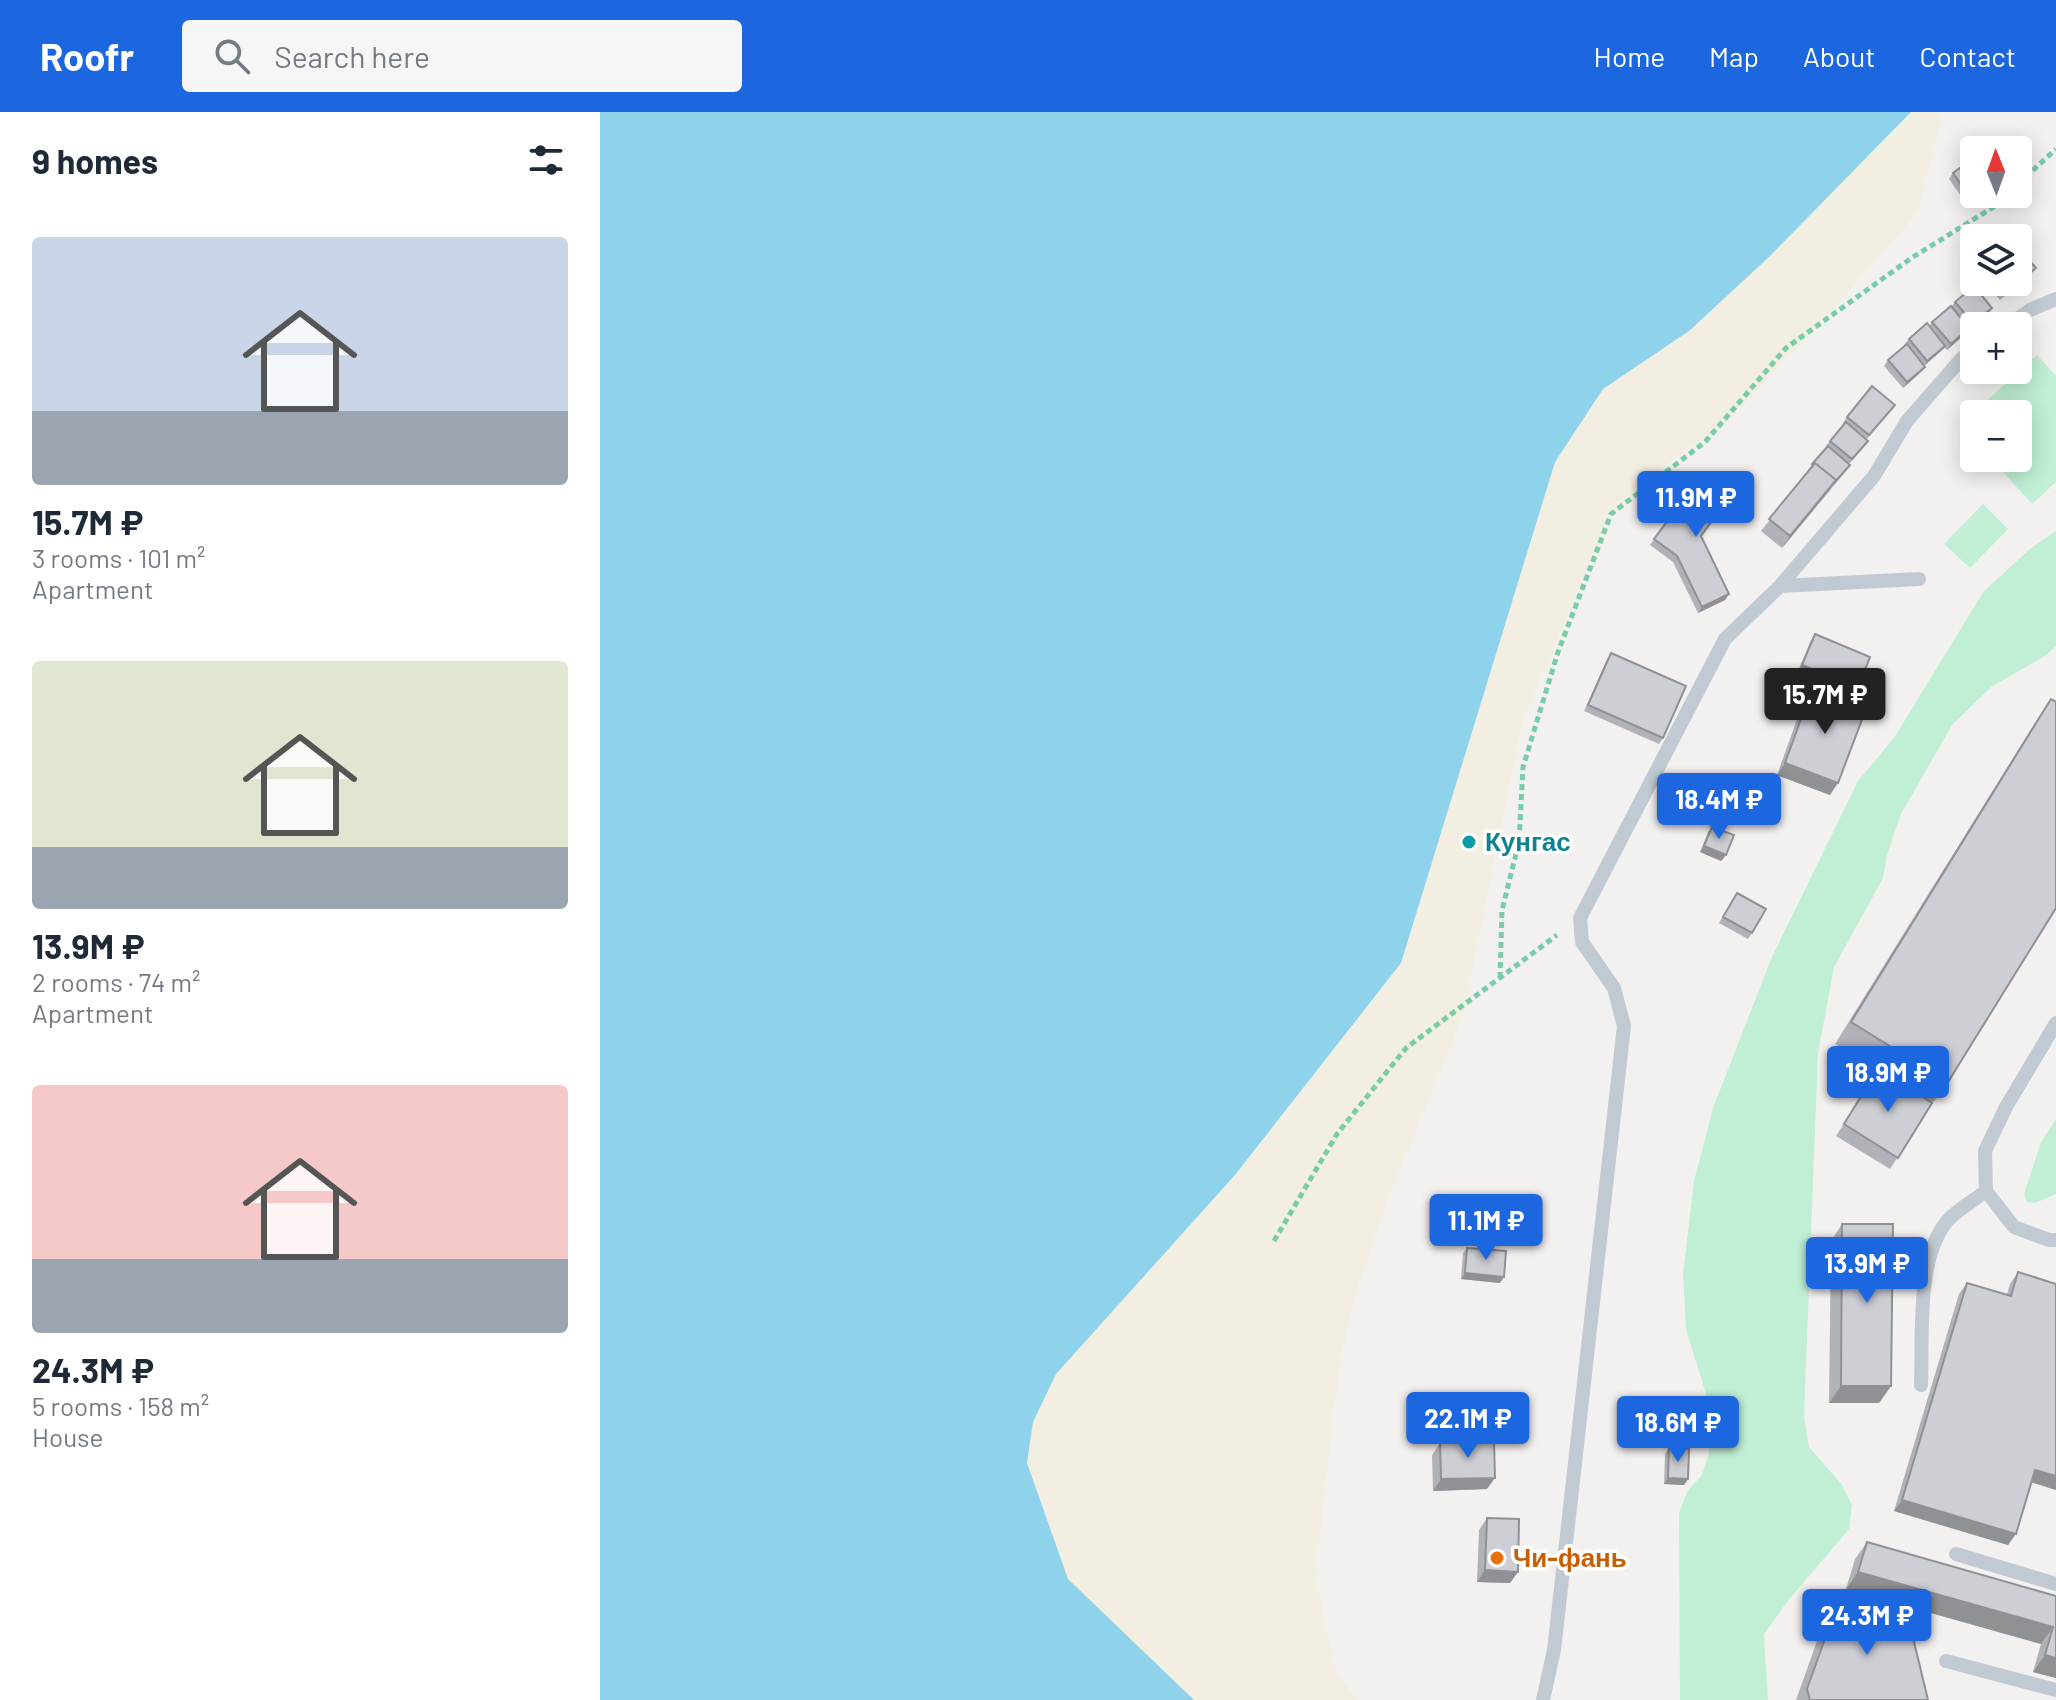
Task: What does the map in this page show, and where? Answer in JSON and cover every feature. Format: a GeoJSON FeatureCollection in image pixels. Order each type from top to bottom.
{"type":"FeatureCollection","features":[{"type":"Feature","properties":{"kind":"lane"},"geometry":{"type":"LineString","coordinates":[[2027,312],[2056,299]]}},
{"type":"Feature","properties":{"kind":"lane"},"geometry":{"type":"LineString","coordinates":[[1543,1700],[1554,1650],[1624,1026],[1614,988],[1582,942],[1580,918],[1725,639],[1780,586],[1874,476],[1907,421],[1960,360]]}},
{"type":"Feature","properties":{"kind":"lane"},"geometry":{"type":"LineString","coordinates":[[1780,586],[1919,579]]}},
{"type":"Feature","properties":{"kind":"lane"},"geometry":{"type":"LineString","coordinates":[[2056,1023],[2006,1107],[1985,1151],[1986,1191],[2014,1227],[2056,1240]]}},
{"type":"Feature","properties":{"kind":"lane"},"geometry":{"type":"LineString","coordinates":[[1921,1385],[1926,1272],[1937,1239],[1949,1219],[1986,1191]]}},
{"type":"Feature","properties":{"kind":"lane"},"geometry":{"type":"LineString","coordinates":[[1956,1554],[2056,1584]]}},
{"type":"Feature","properties":{"kind":"lane"},"geometry":{"type":"LineString","coordinates":[[1946,1661],[2056,1690]]}},
{"type":"Feature","properties":{"kind":"path"},"geometry":{"type":"LineString","coordinates":[[2032,171],[2056,149]]}},
{"type":"Feature","properties":{"kind":"path"},"geometry":{"type":"LineString","coordinates":[[1500,978],[1502,910],[1519,842],[1523,767],[1558,652],[1611,514],[1705,442],[1786,348],[1913,257],[1992,208]]}},
{"type":"Feature","properties":{"kind":"path"},"geometry":{"type":"LineString","coordinates":[[1274,1241],[1337,1134],[1406,1048],[1580,918]]}},
{"type":"Feature","properties":{"kind":"green space"},"geometry":{"type":"Polygon","coordinates":[[[2037,355],[2056,376],[2056,482],[2032,504],[2003,472],[2032,472],[2032,400],[1988,400],[2005,384],[2032,384],[2032,360],[2037,355]]]}},
{"type":"Feature","properties":{"kind":"green space"},"geometry":{"type":"Polygon","coordinates":[[[1983,504],[2008,529],[1970,568],[1944,544],[1983,504]]]}},
{"type":"Feature","properties":{"kind":"green space"},"geometry":{"type":"Polygon","coordinates":[[[2056,531],[2056,646],[2045,656],[1991,687],[1952,725],[1901,814],[1883,878],[1834,967],[1818,1053],[1804,1417],[1809,1447],[1842,1485],[1852,1505],[1849,1529],[1764,1634],[1768,1700],[1680,1700],[1679,1513],[1687,1492],[1702,1475],[1709,1453],[1707,1397],[1686,1329],[1683,1275],[1694,1181],[1713,1108],[1772,957],[1858,781],[1894,738],[1984,591],[2030,549],[2056,531]]]}},
{"type":"Feature","properties":{"kind":"green space"},"geometry":{"type":"Polygon","coordinates":[[[2056,1119],[2056,1194],[2035,1203],[2027,1202],[2024,1194],[2041,1142],[2056,1119]]]}},
{"type":"Feature","properties":{"kind":"sand","name":"Кунгас"},"geometry":{"type":"Polygon","coordinates":[[[1911,112],[1943,112],[1919,211],[1827,317],[1722,427],[1661,468],[1611,513],[1523,721],[1463,1016],[1386,1204],[1357,1290],[1340,1361],[1315,1576],[1336,1671],[1357,1700],[1194,1700],[1068,1579],[1027,1462],[1033,1422],[1056,1374],[1236,1175],[1401,963],[1555,462],[1603,389],[1689,330],[1769,257],[1911,112]]]}},
{"type":"Feature","properties":{"kind":"water"},"geometry":{"type":"Polygon","coordinates":[[[600,112],[1911,112],[1769,257],[1689,331],[1603,389],[1555,462],[1401,963],[1235,1175],[1056,1374],[1033,1422],[1027,1463],[1068,1579],[1194,1700],[600,1700],[600,112]]]}},
{"type":"Feature","properties":{"kind":"building"},"geometry":{"type":"Polygon","coordinates":[[[1960,168],[1960,183],[1953,173],[1960,168]]]}},
{"type":"Feature","properties":{"kind":"building"},"geometry":{"type":"Polygon","coordinates":[[[1962,296],[1982,296],[1992,308],[1987,312],[1964,312],[1955,302],[1962,296]]]}},
{"type":"Feature","properties":{"kind":"building"},"geometry":{"type":"Polygon","coordinates":[[[1951,306],[1960,317],[1960,336],[1951,344],[1932,322],[1951,306]]]}},
{"type":"Feature","properties":{"kind":"building"},"geometry":{"type":"Polygon","coordinates":[[[1927,323],[1945,346],[1927,361],[1909,339],[1927,323]]]}},
{"type":"Feature","properties":{"kind":"building"},"geometry":{"type":"Polygon","coordinates":[[[1907,344],[1925,367],[1907,382],[1888,360],[1907,344]]]}},
{"type":"Feature","properties":{"kind":"building"},"geometry":{"type":"Polygon","coordinates":[[[1872,386],[1895,405],[1869,435],[1847,417],[1872,386]]]}},
{"type":"Feature","properties":{"kind":"building"},"geometry":{"type":"Polygon","coordinates":[[[1846,422],[1868,441],[1852,459],[1830,441],[1846,422]]]}},
{"type":"Feature","properties":{"kind":"building"},"geometry":{"type":"Polygon","coordinates":[[[1828,446],[1850,465],[1834,483],[1836,480],[1815,463],[1812,464],[1828,446]]]}},
{"type":"Feature","properties":{"kind":"building"},"geometry":{"type":"Polygon","coordinates":[[[1815,463],[1836,480],[1790,536],[1769,519],[1815,463]]]}},
{"type":"Feature","properties":{"kind":"building"},"geometry":{"type":"Polygon","coordinates":[[[1701,476],[1730,496],[1701,536],[1729,594],[1702,607],[1677,556],[1654,539],[1701,476]]]}},
{"type":"Feature","properties":{"kind":"building"},"geometry":{"type":"Polygon","coordinates":[[[1815,634],[1870,657],[1858,687],[1802,665],[1815,634]]]}},
{"type":"Feature","properties":{"kind":"building"},"geometry":{"type":"Polygon","coordinates":[[[1611,653],[1686,686],[1663,738],[1588,705],[1611,653]]]}},
{"type":"Feature","properties":{"kind":"building"},"geometry":{"type":"Polygon","coordinates":[[[1812,689],[1866,709],[1838,783],[1785,763],[1812,689]]]}},
{"type":"Feature","properties":{"kind":"building"},"geometry":{"type":"Polygon","coordinates":[[[2051,699],[2056,702],[2056,908],[1948,1082],[1851,1022],[2051,699]]]}},
{"type":"Feature","properties":{"kind":"building"},"geometry":{"type":"Polygon","coordinates":[[[1712,827],[1734,835],[1726,855],[1704,846],[1712,827]]]}},
{"type":"Feature","properties":{"kind":"building"},"geometry":{"type":"Polygon","coordinates":[[[1737,893],[1766,909],[1752,933],[1723,917],[1737,893]]]}},
{"type":"Feature","properties":{"kind":"building"},"geometry":{"type":"Polygon","coordinates":[[[1878,1069],[1932,1103],[1898,1158],[1844,1124],[1878,1069]]]}},
{"type":"Feature","properties":{"kind":"building"},"geometry":{"type":"Polygon","coordinates":[[[1842,1224],[1893,1224],[1891,1386],[1841,1386],[1842,1224]]]}},
{"type":"Feature","properties":{"kind":"building"},"geometry":{"type":"Polygon","coordinates":[[[1467,1248],[1506,1251],[1504,1277],[1465,1273],[1467,1248]]]}},
{"type":"Feature","properties":{"kind":"building"},"geometry":{"type":"Polygon","coordinates":[[[2018,1272],[2056,1284],[2056,1476],[2035,1470],[2016,1534],[1902,1500],[1967,1283],[2011,1296],[2018,1272]]]}},
{"type":"Feature","properties":{"kind":"building"},"geometry":{"type":"Polygon","coordinates":[[[1494,1442],[1495,1478],[1441,1479],[1440,1443],[1494,1442]]]}},
{"type":"Feature","properties":{"kind":"building"},"geometry":{"type":"Polygon","coordinates":[[[1669,1448],[1689,1449],[1688,1479],[1668,1478],[1669,1448]]]}},
{"type":"Feature","properties":{"kind":"building"},"geometry":{"type":"Polygon","coordinates":[[[1487,1518],[1519,1519],[1518,1572],[1485,1570],[1487,1518]]]}},
{"type":"Feature","properties":{"kind":"building"},"geometry":{"type":"Polygon","coordinates":[[[1867,1542],[2056,1596],[2056,1658],[2045,1655],[2053,1627],[1858,1572],[1867,1542]]]}},
{"type":"Feature","properties":{"kind":"building"},"geometry":{"type":"Polygon","coordinates":[[[1858,1595],[1909,1621],[1928,1700],[1810,1700],[1807,1689],[1837,1605],[1858,1595]]]}},
{"type":"Feature","properties":{"kind":"place","name":"Кунгас"},"geometry":{"type":"Point","coordinates":[1469,842]}},
{"type":"Feature","properties":{"kind":"place","name":"Чи-фань"},"geometry":{"type":"Point","coordinates":[1497,1558]}}]}
